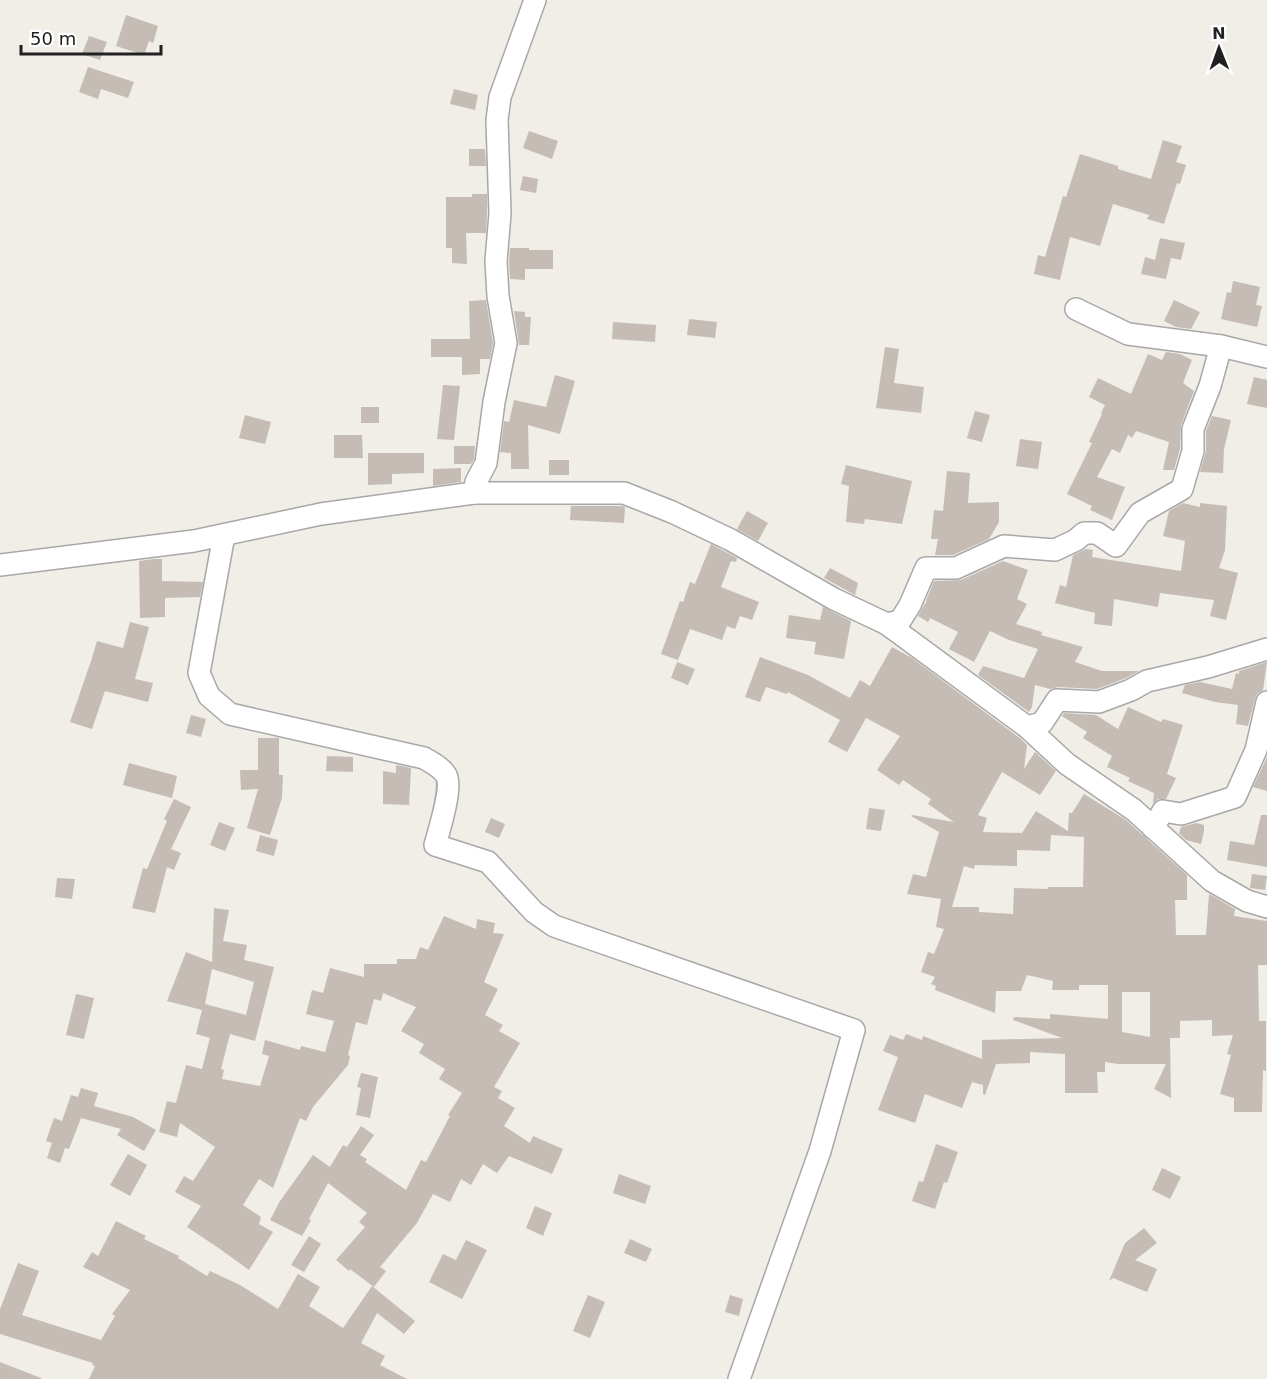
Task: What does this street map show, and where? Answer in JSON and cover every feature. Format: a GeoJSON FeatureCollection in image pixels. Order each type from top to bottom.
{"type":"FeatureCollection","features":[{"type":"Feature","properties":{"kind":"street"},"geometry":{"type":"LineString","coordinates":[[474,493],[476,482],[486,463],[494,402],[506,343],[498,296],[496,261],[500,213],[497,120],[500,97],[535,0]]}},
{"type":"Feature","properties":{"kind":"street"},"geometry":{"type":"LineString","coordinates":[[1076,309],[1128,334],[1221,346],[1267,357]]}},
{"type":"Feature","properties":{"kind":"street"},"geometry":{"type":"LineString","coordinates":[[887,624],[900,621],[910,605],[926,568],[956,568],[1004,546],[1055,550],[1076,540],[1084,532],[1096,533],[1116,546],[1140,513],[1182,489],[1193,451],[1193,429],[1210,386],[1221,346]]}},
{"type":"Feature","properties":{"kind":"street"},"geometry":{"type":"LineString","coordinates":[[0,565],[194,541],[321,514],[474,493],[624,493],[672,512],[731,540],[834,599],[887,624],[1027,727],[1067,764],[1134,810],[1212,881],[1246,901],[1267,907]]}},
{"type":"Feature","properties":{"kind":"street"},"geometry":{"type":"LineString","coordinates":[[224,535],[199,673],[209,696],[230,714],[424,758],[438,766],[448,777],[448,791],[435,845],[489,862],[534,912],[554,926],[854,1030],[820,1151],[739,1379]]}},
{"type":"Feature","properties":{"kind":"street"},"geometry":{"type":"LineString","coordinates":[[1027,727],[1042,723],[1057,700],[1099,702],[1131,690],[1147,681],[1208,668],[1267,649]]}},
{"type":"Feature","properties":{"kind":"street"},"geometry":{"type":"LineString","coordinates":[[1153,828],[1162,811],[1181,814],[1235,797],[1256,750],[1267,702]]}},
{"type":"Feature","properties":{"kind":"building"},"geometry":{"type":"Polygon","coordinates":[[[126,15],[158,26],[153,43],[149,41],[144,55],[116,46],[126,15]]]}},
{"type":"Feature","properties":{"kind":"building"},"geometry":{"type":"Polygon","coordinates":[[[89,36],[107,42],[100,60],[82,54],[89,36]]]}},
{"type":"Feature","properties":{"kind":"building"},"geometry":{"type":"Polygon","coordinates":[[[88,67],[134,82],[128,98],[101,89],[98,99],[79,92],[88,67]]]}},
{"type":"Feature","properties":{"kind":"building"},"geometry":{"type":"Polygon","coordinates":[[[454,89],[478,95],[475,110],[450,104],[454,89]]]}},
{"type":"Feature","properties":{"kind":"building"},"geometry":{"type":"Polygon","coordinates":[[[529,131],[558,141],[552,159],[523,148],[529,131]]]}},
{"type":"Feature","properties":{"kind":"building"},"geometry":{"type":"Polygon","coordinates":[[[1163,140],[1182,146],[1176,162],[1186,165],[1180,184],[1177,183],[1164,224],[1147,219],[1149,215],[1113,204],[1100,246],[1070,237],[1060,280],[1034,274],[1038,255],[1045,257],[1063,196],[1066,197],[1080,154],[1151,179],[1163,140]]]}},
{"type":"Feature","properties":{"kind":"building"},"geometry":{"type":"Polygon","coordinates":[[[469,149],[485,149],[486,166],[469,166],[469,149]]]}},
{"type":"Feature","properties":{"kind":"building"},"geometry":{"type":"Polygon","coordinates":[[[523,176],[538,179],[536,193],[520,190],[523,176]]]}},
{"type":"Feature","properties":{"kind":"building"},"geometry":{"type":"Polygon","coordinates":[[[472,194],[487,194],[486,233],[466,233],[467,264],[452,263],[452,248],[446,248],[446,197],[472,197],[472,194]]]}},
{"type":"Feature","properties":{"kind":"building"},"geometry":{"type":"Polygon","coordinates":[[[1160,238],[1185,243],[1181,260],[1171,258],[1166,279],[1141,274],[1145,257],[1155,260],[1160,238]]]}},
{"type":"Feature","properties":{"kind":"building"},"geometry":{"type":"Polygon","coordinates":[[[510,248],[553,250],[553,269],[525,269],[525,280],[510,279],[510,248]]]}},
{"type":"Feature","properties":{"kind":"building"},"geometry":{"type":"Polygon","coordinates":[[[1233,281],[1260,287],[1256,305],[1262,306],[1257,327],[1221,319],[1227,292],[1231,293],[1233,281]]]}},
{"type":"Feature","properties":{"kind":"building"},"geometry":{"type":"Polygon","coordinates":[[[486,300],[493,343],[490,359],[480,359],[480,374],[462,375],[462,357],[431,357],[431,339],[470,339],[469,301],[486,300]]]}},
{"type":"Feature","properties":{"kind":"building"},"geometry":{"type":"Polygon","coordinates":[[[1174,300],[1200,312],[1191,329],[1176,327],[1164,321],[1174,300]]]}},
{"type":"Feature","properties":{"kind":"building"},"geometry":{"type":"Polygon","coordinates":[[[514,311],[525,312],[525,317],[531,317],[529,345],[519,345],[514,311]]]}},
{"type":"Feature","properties":{"kind":"building"},"geometry":{"type":"Polygon","coordinates":[[[689,319],[717,322],[715,338],[687,335],[689,319]]]}},
{"type":"Feature","properties":{"kind":"building"},"geometry":{"type":"Polygon","coordinates":[[[613,322],[656,325],[655,342],[612,339],[613,322]]]}},
{"type":"Feature","properties":{"kind":"building"},"geometry":{"type":"Polygon","coordinates":[[[885,347],[899,349],[894,383],[924,387],[921,413],[876,408],[885,347]]]}},
{"type":"Feature","properties":{"kind":"building"},"geometry":{"type":"Polygon","coordinates":[[[1166,352],[1180,354],[1192,360],[1183,383],[1194,391],[1181,425],[1180,449],[1174,470],[1163,470],[1169,442],[1136,431],[1132,438],[1128,435],[1120,453],[1112,449],[1097,477],[1125,487],[1112,520],[1090,510],[1092,506],[1067,494],[1092,443],[1089,442],[1105,405],[1089,397],[1098,378],[1131,394],[1148,354],[1162,360],[1166,352]]]}},
{"type":"Feature","properties":{"kind":"building"},"geometry":{"type":"Polygon","coordinates":[[[555,375],[575,381],[560,434],[528,425],[529,469],[511,469],[511,453],[500,452],[504,421],[509,422],[514,400],[546,407],[555,375]]]}},
{"type":"Feature","properties":{"kind":"building"},"geometry":{"type":"Polygon","coordinates":[[[1254,377],[1267,380],[1267,408],[1247,404],[1254,377]]]}},
{"type":"Feature","properties":{"kind":"building"},"geometry":{"type":"Polygon","coordinates":[[[443,385],[460,386],[454,440],[437,439],[443,385]]]}},
{"type":"Feature","properties":{"kind":"building"},"geometry":{"type":"Polygon","coordinates":[[[361,407],[379,407],[379,423],[361,423],[361,407]]]}},
{"type":"Feature","properties":{"kind":"building"},"geometry":{"type":"Polygon","coordinates":[[[975,411],[990,415],[982,442],[967,438],[975,411]]]}},
{"type":"Feature","properties":{"kind":"building"},"geometry":{"type":"Polygon","coordinates":[[[245,415],[271,422],[265,444],[239,438],[245,415]]]}},
{"type":"Feature","properties":{"kind":"building"},"geometry":{"type":"Polygon","coordinates":[[[1212,416],[1231,420],[1224,449],[1223,473],[1200,472],[1206,451],[1206,431],[1212,416]]]}},
{"type":"Feature","properties":{"kind":"building"},"geometry":{"type":"Polygon","coordinates":[[[334,435],[362,435],[363,458],[334,458],[334,435]]]}},
{"type":"Feature","properties":{"kind":"building"},"geometry":{"type":"Polygon","coordinates":[[[1020,439],[1042,442],[1038,469],[1016,466],[1020,439]]]}},
{"type":"Feature","properties":{"kind":"building"},"geometry":{"type":"Polygon","coordinates":[[[454,446],[475,446],[474,459],[471,464],[454,464],[454,446]]]}},
{"type":"Feature","properties":{"kind":"building"},"geometry":{"type":"Polygon","coordinates":[[[368,453],[424,453],[424,473],[392,474],[392,484],[368,485],[368,453]]]}},
{"type":"Feature","properties":{"kind":"building"},"geometry":{"type":"Polygon","coordinates":[[[549,460],[569,460],[569,475],[549,475],[549,460]]]}},
{"type":"Feature","properties":{"kind":"building"},"geometry":{"type":"Polygon","coordinates":[[[846,465],[912,481],[902,524],[865,519],[864,524],[846,522],[849,486],[841,484],[846,465]]]}},
{"type":"Feature","properties":{"kind":"building"},"geometry":{"type":"Polygon","coordinates":[[[461,468],[461,482],[433,486],[433,469],[461,468]]]}},
{"type":"Feature","properties":{"kind":"building"},"geometry":{"type":"Polygon","coordinates":[[[947,471],[970,473],[968,503],[999,502],[999,522],[989,539],[953,555],[935,555],[938,539],[931,539],[934,510],[943,511],[947,471]]]}},
{"type":"Feature","properties":{"kind":"building"},"geometry":{"type":"Polygon","coordinates":[[[1183,503],[1200,507],[1200,503],[1227,506],[1225,550],[1219,568],[1238,573],[1226,620],[1210,616],[1214,600],[1160,593],[1158,607],[1114,599],[1112,626],[1094,624],[1095,613],[1055,603],[1060,585],[1066,587],[1073,555],[1086,549],[1093,550],[1092,557],[1181,571],[1185,541],[1163,536],[1169,511],[1183,503]]]}},
{"type":"Feature","properties":{"kind":"building"},"geometry":{"type":"Polygon","coordinates":[[[571,506],[622,506],[625,507],[624,523],[570,520],[571,506]]]}},
{"type":"Feature","properties":{"kind":"building"},"geometry":{"type":"Polygon","coordinates":[[[747,511],[768,523],[758,541],[737,529],[747,511]]]}},
{"type":"Feature","properties":{"kind":"building"},"geometry":{"type":"Polygon","coordinates":[[[711,544],[737,558],[736,562],[731,561],[721,587],[759,602],[752,620],[740,616],[735,629],[727,626],[722,640],[690,629],[678,660],[661,654],[680,601],[683,602],[690,582],[695,584],[711,544]]]}},
{"type":"Feature","properties":{"kind":"building"},"geometry":{"type":"Polygon","coordinates":[[[162,559],[162,581],[203,582],[200,597],[165,598],[165,617],[140,618],[139,561],[162,559]]]}},
{"type":"Feature","properties":{"kind":"building"},"geometry":{"type":"Polygon","coordinates":[[[1003,561],[1028,570],[1017,599],[1027,604],[1016,624],[1042,632],[1041,635],[1083,647],[1075,662],[1102,671],[1139,671],[1097,689],[1058,687],[1050,689],[1035,685],[1032,707],[1029,712],[978,675],[983,666],[1024,678],[1038,649],[990,631],[974,662],[949,649],[958,632],[930,618],[928,622],[918,616],[926,604],[934,581],[961,580],[1003,561]]]}},
{"type":"Feature","properties":{"kind":"building"},"geometry":{"type":"Polygon","coordinates":[[[830,568],[858,583],[855,595],[824,578],[830,568]]]}},
{"type":"Feature","properties":{"kind":"building"},"geometry":{"type":"Polygon","coordinates":[[[823,607],[851,621],[844,659],[814,654],[816,642],[786,638],[789,615],[820,620],[823,607]]]}},
{"type":"Feature","properties":{"kind":"building"},"geometry":{"type":"Polygon","coordinates":[[[130,622],[149,627],[135,679],[153,683],[148,702],[105,691],[92,729],[70,722],[97,641],[123,648],[130,622]]]}},
{"type":"Feature","properties":{"kind":"building"},"geometry":{"type":"Polygon","coordinates":[[[892,647],[912,658],[1021,739],[1027,745],[1024,769],[1035,752],[1056,771],[1040,795],[1002,772],[978,815],[987,818],[983,832],[1022,833],[1036,811],[1068,831],[1069,813],[1072,813],[1084,794],[1126,820],[1187,875],[1187,900],[1175,900],[1176,935],[1206,935],[1209,894],[1235,909],[1234,916],[1267,921],[1267,965],[1258,965],[1259,1021],[1266,1021],[1266,1071],[1263,1070],[1262,1112],[1234,1112],[1234,1098],[1220,1094],[1231,1055],[1227,1054],[1233,1035],[1212,1036],[1212,1020],[1180,1021],[1180,1038],[1170,1038],[1171,1098],[1154,1089],[1166,1064],[1105,1062],[1105,1072],[1097,1072],[1098,1093],[1065,1093],[1065,1054],[1030,1052],[1030,1063],[996,1064],[985,1095],[983,1085],[972,1082],[962,1108],[925,1094],[915,1123],[878,1110],[898,1057],[883,1051],[890,1035],[903,1040],[906,1034],[922,1040],[923,1036],[982,1059],[982,1040],[1062,1038],[1013,1020],[1014,1017],[1050,1019],[1050,1014],[1108,1019],[1108,985],[1079,985],[1079,990],[1052,990],[1053,981],[1027,975],[1021,991],[996,991],[995,1013],[935,990],[936,986],[931,984],[935,977],[921,972],[928,952],[934,954],[944,929],[936,927],[941,899],[907,894],[913,874],[926,877],[939,832],[911,816],[954,822],[928,804],[931,799],[903,780],[899,785],[877,770],[900,736],[866,718],[847,752],[828,742],[840,720],[788,692],[787,694],[766,687],[760,702],[745,697],[760,657],[808,675],[850,698],[860,680],[870,686],[892,647]],[[1051,835],[1050,851],[1017,850],[1017,866],[975,865],[974,869],[964,866],[952,907],[979,907],[979,912],[1013,914],[1014,888],[1083,887],[1084,837],[1051,835]],[[1122,992],[1122,1032],[1150,1037],[1150,992],[1122,992]]]}},
{"type":"Feature","properties":{"kind":"building"},"geometry":{"type":"Polygon","coordinates":[[[677,662],[695,669],[688,685],[671,678],[677,662]]]}},
{"type":"Feature","properties":{"kind":"building"},"geometry":{"type":"Polygon","coordinates":[[[1267,662],[1263,690],[1257,694],[1248,726],[1236,724],[1238,705],[1215,702],[1182,693],[1185,685],[1200,682],[1232,689],[1236,673],[1239,674],[1239,671],[1267,662]]]}},
{"type":"Feature","properties":{"kind":"building"},"geometry":{"type":"Polygon","coordinates":[[[1128,707],[1161,722],[1163,719],[1183,725],[1167,774],[1176,778],[1166,799],[1158,799],[1153,804],[1154,793],[1128,781],[1130,778],[1107,767],[1112,756],[1083,738],[1087,732],[1062,716],[1064,713],[1096,715],[1118,729],[1128,707]]]}},
{"type":"Feature","properties":{"kind":"building"},"geometry":{"type":"Polygon","coordinates":[[[191,715],[206,719],[201,737],[186,733],[191,715]]]}},
{"type":"Feature","properties":{"kind":"building"},"geometry":{"type":"Polygon","coordinates":[[[258,738],[279,738],[279,775],[283,775],[282,798],[270,835],[247,828],[258,789],[241,790],[240,770],[258,770],[258,738]]]}},
{"type":"Feature","properties":{"kind":"building"},"geometry":{"type":"Polygon","coordinates":[[[327,756],[353,757],[353,772],[326,771],[327,756]]]}},
{"type":"Feature","properties":{"kind":"building"},"geometry":{"type":"Polygon","coordinates":[[[1267,757],[1267,791],[1253,787],[1267,757]]]}},
{"type":"Feature","properties":{"kind":"building"},"geometry":{"type":"Polygon","coordinates":[[[129,763],[177,776],[172,798],[123,785],[129,763]]]}},
{"type":"Feature","properties":{"kind":"building"},"geometry":{"type":"Polygon","coordinates":[[[396,765],[411,768],[409,805],[383,804],[383,771],[396,773],[396,765]]]}},
{"type":"Feature","properties":{"kind":"building"},"geometry":{"type":"Polygon","coordinates":[[[174,799],[191,807],[171,849],[181,853],[174,870],[167,867],[155,913],[132,908],[143,868],[147,869],[167,821],[164,819],[174,799]]]}},
{"type":"Feature","properties":{"kind":"building"},"geometry":{"type":"Polygon","coordinates":[[[869,808],[885,810],[881,831],[866,829],[869,808]]]}},
{"type":"Feature","properties":{"kind":"building"},"geometry":{"type":"Polygon","coordinates":[[[1261,815],[1267,815],[1267,867],[1227,860],[1230,841],[1254,845],[1261,815]]]}},
{"type":"Feature","properties":{"kind":"building"},"geometry":{"type":"Polygon","coordinates":[[[491,818],[505,824],[499,838],[485,832],[491,818]]]}},
{"type":"Feature","properties":{"kind":"building"},"geometry":{"type":"Polygon","coordinates":[[[219,822],[235,828],[225,851],[210,845],[219,822]]]}},
{"type":"Feature","properties":{"kind":"building"},"geometry":{"type":"Polygon","coordinates":[[[1196,823],[1204,825],[1201,844],[1186,840],[1179,833],[1181,827],[1196,823]]]}},
{"type":"Feature","properties":{"kind":"building"},"geometry":{"type":"Polygon","coordinates":[[[260,835],[278,840],[274,856],[256,851],[260,835]]]}},
{"type":"Feature","properties":{"kind":"building"},"geometry":{"type":"Polygon","coordinates":[[[1252,874],[1267,876],[1265,890],[1250,888],[1252,874]]]}},
{"type":"Feature","properties":{"kind":"building"},"geometry":{"type":"Polygon","coordinates":[[[57,878],[75,879],[72,899],[55,897],[57,878]]]}},
{"type":"Feature","properties":{"kind":"building"},"geometry":{"type":"Polygon","coordinates":[[[214,908],[229,910],[223,941],[247,945],[244,960],[274,967],[255,1041],[230,1034],[221,1069],[224,1070],[222,1079],[260,1086],[269,1056],[262,1054],[265,1040],[300,1050],[301,1046],[325,1052],[334,1021],[306,1014],[312,990],[323,993],[330,968],[364,977],[364,964],[397,964],[397,959],[416,959],[420,947],[428,950],[444,916],[476,929],[477,919],[495,923],[493,933],[504,934],[484,982],[498,989],[485,1015],[503,1025],[499,1031],[520,1043],[494,1087],[502,1091],[498,1098],[515,1108],[504,1126],[530,1143],[533,1136],[563,1149],[552,1174],[509,1156],[497,1173],[483,1164],[471,1185],[461,1179],[450,1202],[433,1194],[417,1223],[380,1267],[386,1271],[374,1287],[336,1260],[365,1227],[359,1222],[367,1213],[328,1183],[302,1236],[270,1220],[280,1201],[313,1155],[330,1167],[343,1145],[347,1147],[361,1126],[374,1135],[360,1155],[367,1159],[365,1162],[406,1190],[421,1160],[426,1162],[450,1116],[448,1115],[462,1093],[439,1079],[445,1069],[419,1053],[424,1044],[401,1031],[416,1007],[383,993],[381,1001],[374,999],[367,1025],[356,1022],[348,1055],[350,1056],[348,1065],[313,1107],[306,1121],[300,1118],[273,1188],[259,1179],[243,1205],[261,1217],[259,1224],[273,1232],[249,1270],[187,1227],[201,1206],[175,1192],[184,1176],[193,1181],[215,1147],[180,1123],[177,1137],[159,1132],[167,1101],[176,1103],[186,1065],[202,1069],[210,1038],[196,1034],[202,1010],[167,1001],[186,952],[212,962],[214,908]],[[212,969],[205,1004],[246,1015],[254,982],[212,969]]]}},
{"type":"Feature","properties":{"kind":"building"},"geometry":{"type":"Polygon","coordinates":[[[76,994],[94,998],[84,1039],[66,1035],[76,994]]]}},
{"type":"Feature","properties":{"kind":"building"},"geometry":{"type":"Polygon","coordinates":[[[361,1073],[378,1077],[370,1118],[356,1115],[361,1088],[357,1087],[361,1073]]]}},
{"type":"Feature","properties":{"kind":"building"},"geometry":{"type":"Polygon","coordinates":[[[81,1088],[98,1093],[94,1106],[133,1117],[156,1130],[144,1151],[117,1135],[121,1129],[81,1118],[69,1149],[65,1148],[60,1163],[47,1158],[52,1143],[46,1141],[54,1118],[62,1121],[71,1095],[78,1097],[81,1088]]]}},
{"type":"Feature","properties":{"kind":"building"},"geometry":{"type":"Polygon","coordinates":[[[936,1144],[958,1152],[935,1209],[912,1201],[919,1181],[923,1182],[936,1144]]]}},
{"type":"Feature","properties":{"kind":"building"},"geometry":{"type":"Polygon","coordinates":[[[128,1154],[147,1165],[130,1196],[110,1185],[128,1154]]]}},
{"type":"Feature","properties":{"kind":"building"},"geometry":{"type":"Polygon","coordinates":[[[1162,1168],[1181,1177],[1170,1199],[1152,1190],[1162,1168]]]}},
{"type":"Feature","properties":{"kind":"building"},"geometry":{"type":"Polygon","coordinates":[[[619,1174],[651,1186],[645,1204],[613,1193],[619,1174]]]}},
{"type":"Feature","properties":{"kind":"building"},"geometry":{"type":"Polygon","coordinates":[[[535,1206],[552,1213],[543,1236],[526,1228],[535,1206]]]}},
{"type":"Feature","properties":{"kind":"building"},"geometry":{"type":"Polygon","coordinates":[[[116,1221],[146,1236],[144,1239],[179,1256],[178,1258],[207,1276],[210,1271],[240,1285],[278,1309],[298,1274],[320,1287],[309,1306],[343,1328],[372,1286],[415,1321],[404,1334],[377,1313],[361,1343],[385,1356],[380,1365],[407,1379],[89,1379],[95,1366],[92,1365],[93,1363],[0,1334],[0,1309],[18,1263],[39,1271],[22,1315],[101,1340],[115,1316],[112,1314],[130,1290],[83,1267],[92,1252],[98,1256],[116,1221]]]}},
{"type":"Feature","properties":{"kind":"building"},"geometry":{"type":"Polygon","coordinates":[[[1144,1228],[1157,1243],[1135,1260],[1157,1269],[1147,1292],[1113,1278],[1109,1281],[1125,1243],[1144,1228]]]}},
{"type":"Feature","properties":{"kind":"building"},"geometry":{"type":"Polygon","coordinates":[[[309,1236],[321,1244],[304,1272],[291,1265],[309,1236]]]}},
{"type":"Feature","properties":{"kind":"building"},"geometry":{"type":"Polygon","coordinates":[[[630,1239],[652,1249],[646,1262],[624,1253],[630,1239]]]}},
{"type":"Feature","properties":{"kind":"building"},"geometry":{"type":"Polygon","coordinates":[[[466,1240],[487,1250],[462,1299],[429,1282],[443,1254],[456,1260],[466,1240]]]}},
{"type":"Feature","properties":{"kind":"building"},"geometry":{"type":"Polygon","coordinates":[[[588,1295],[605,1302],[590,1338],[573,1331],[588,1295]]]}},
{"type":"Feature","properties":{"kind":"building"},"geometry":{"type":"Polygon","coordinates":[[[730,1295],[743,1299],[739,1316],[725,1312],[730,1295]]]}},
{"type":"Feature","properties":{"kind":"building"},"geometry":{"type":"Polygon","coordinates":[[[0,1362],[41,1378],[41,1379],[0,1379],[0,1362]]]}}]}
